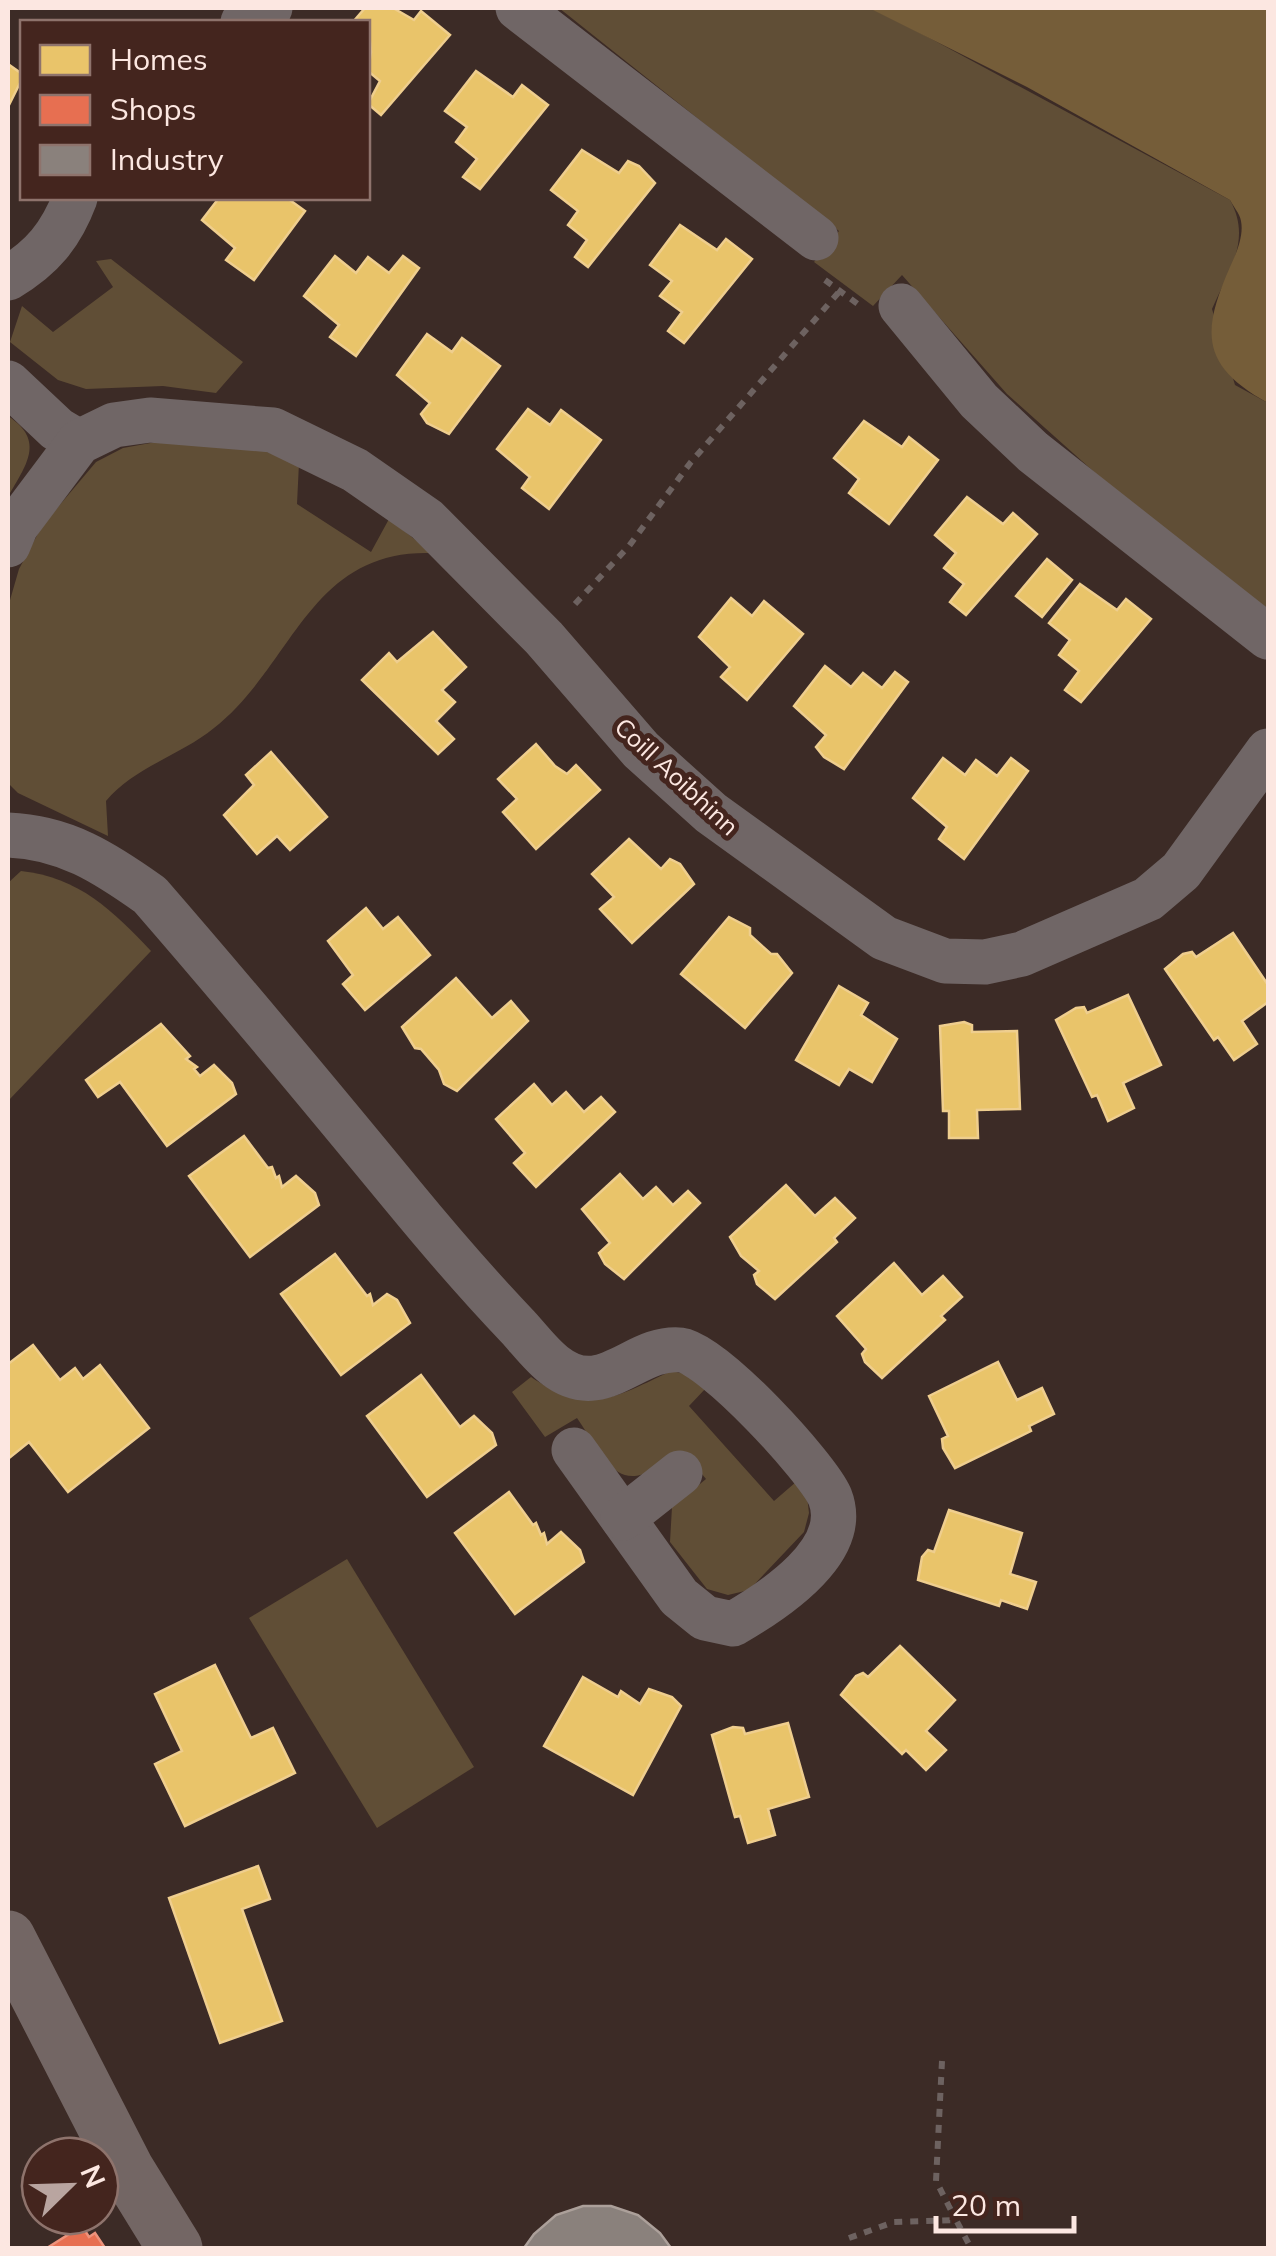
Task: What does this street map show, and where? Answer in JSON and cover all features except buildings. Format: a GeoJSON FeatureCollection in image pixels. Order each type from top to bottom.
{"type":"FeatureCollection","features":[{"type":"Feature","properties":{"kind":"main road"},"geometry":{"type":"LineString","coordinates":[[8,1938],[127,2170],[175,2248]]}},
{"type":"Feature","properties":{"kind":"street"},"geometry":{"type":"LineString","coordinates":[[247,20],[270,8]]}},
{"type":"Feature","properties":{"kind":"street"},"geometry":{"type":"LineString","coordinates":[[518,8],[816,238]]}},
{"type":"Feature","properties":{"kind":"street"},"geometry":{"type":"LineString","coordinates":[[8,278],[40,260],[67,219],[74,200]]}},
{"type":"Feature","properties":{"kind":"street"},"geometry":{"type":"LineString","coordinates":[[901,306],[979,401],[1034,452],[1268,637]]}},
{"type":"Feature","properties":{"kind":"street"},"geometry":{"type":"LineString","coordinates":[[8,383],[57,429],[80,442],[16,526],[8,545]]}},
{"type":"Feature","properties":{"kind":"street","name":"Coill Aoibhinn"},"geometry":{"type":"LineString","coordinates":[[80,442],[114,425],[150,420],[273,430],[355,470],[427,520],[544,638],[642,750],[711,813],[884,938],[945,961],[985,962],[1022,954],[1148,899],[1180,871],[1268,752]]}},
{"type":"Feature","properties":{"kind":"street"},"geometry":{"type":"LineString","coordinates":[[8,835],[41,836],[96,856],[150,895],[471,1278],[556,1367],[583,1378],[612,1376],[646,1356],[682,1350],[710,1364],[820,1477],[832,1502],[834,1529],[822,1552],[760,1608],[733,1624],[705,1618],[679,1597],[574,1450]]}},
{"type":"Feature","properties":{"kind":"street"},"geometry":{"type":"LineString","coordinates":[[623,1518],[680,1473]]}},
{"type":"Feature","properties":{"kind":"path"},"geometry":{"type":"LineString","coordinates":[[816,238],[800,257],[881,328],[901,306]]}},
{"type":"Feature","properties":{"kind":"path"},"geometry":{"type":"LineString","coordinates":[[544,638],[630,546],[691,462],[838,292]]}},
{"type":"Feature","properties":{"kind":"path"},"geometry":{"type":"LineString","coordinates":[[942,2061],[936,2181],[971,2248]]}},
{"type":"Feature","properties":{"kind":"path"},"geometry":{"type":"LineString","coordinates":[[848,2238],[894,2222],[956,2220]]}},
{"type":"Feature","properties":{"kind":"shaded area"},"geometry":{"type":"Polygon","coordinates":[[[559,8],[874,8],[1230,200],[1239,228],[1236,255],[1212,309],[1235,385],[1268,403],[1268,609],[1121,496],[1007,394],[902,275],[873,306],[814,262],[839,231],[559,8]]]}},
{"type":"Feature","properties":{"kind":"shaded area"},"geometry":{"type":"Polygon","coordinates":[[[869,8],[1268,8],[1268,403],[1230,375],[1213,346],[1214,311],[1241,233],[1240,218],[1230,200],[1027,87],[869,8]]]}},
{"type":"Feature","properties":{"kind":"shaded area"},"geometry":{"type":"Polygon","coordinates":[[[111,259],[243,362],[216,393],[163,386],[86,389],[58,380],[10,342],[22,306],[53,332],[113,287],[96,261],[111,259]]]}},
{"type":"Feature","properties":{"kind":"shaded area"},"geometry":{"type":"Polygon","coordinates":[[[8,416],[27,435],[29,454],[8,497],[8,416]]]}},
{"type":"Feature","properties":{"kind":"shaded area"},"geometry":{"type":"Polygon","coordinates":[[[156,442],[265,451],[299,463],[297,504],[371,552],[389,519],[432,553],[391,557],[357,570],[330,590],[265,674],[214,728],[130,779],[106,801],[108,836],[18,793],[8,783],[8,607],[19,569],[42,526],[96,462],[123,448],[156,442]]]}},
{"type":"Feature","properties":{"kind":"shaded area"},"geometry":{"type":"Polygon","coordinates":[[[21,871],[78,888],[123,922],[151,951],[8,1101],[8,883],[21,871]]]}},
{"type":"Feature","properties":{"kind":"shaded area"},"geometry":{"type":"Polygon","coordinates":[[[671,1371],[691,1375],[706,1388],[689,1406],[774,1501],[796,1482],[807,1496],[809,1513],[804,1532],[749,1590],[728,1595],[707,1589],[670,1542],[672,1507],[706,1479],[684,1452],[645,1474],[620,1473],[610,1466],[577,1418],[545,1437],[512,1392],[531,1377],[569,1396],[601,1399],[671,1371]]]}},
{"type":"Feature","properties":{"kind":"shaded area"},"geometry":{"type":"Polygon","coordinates":[[[347,1559],[474,1767],[377,1828],[249,1618],[347,1559]]]}}]}
